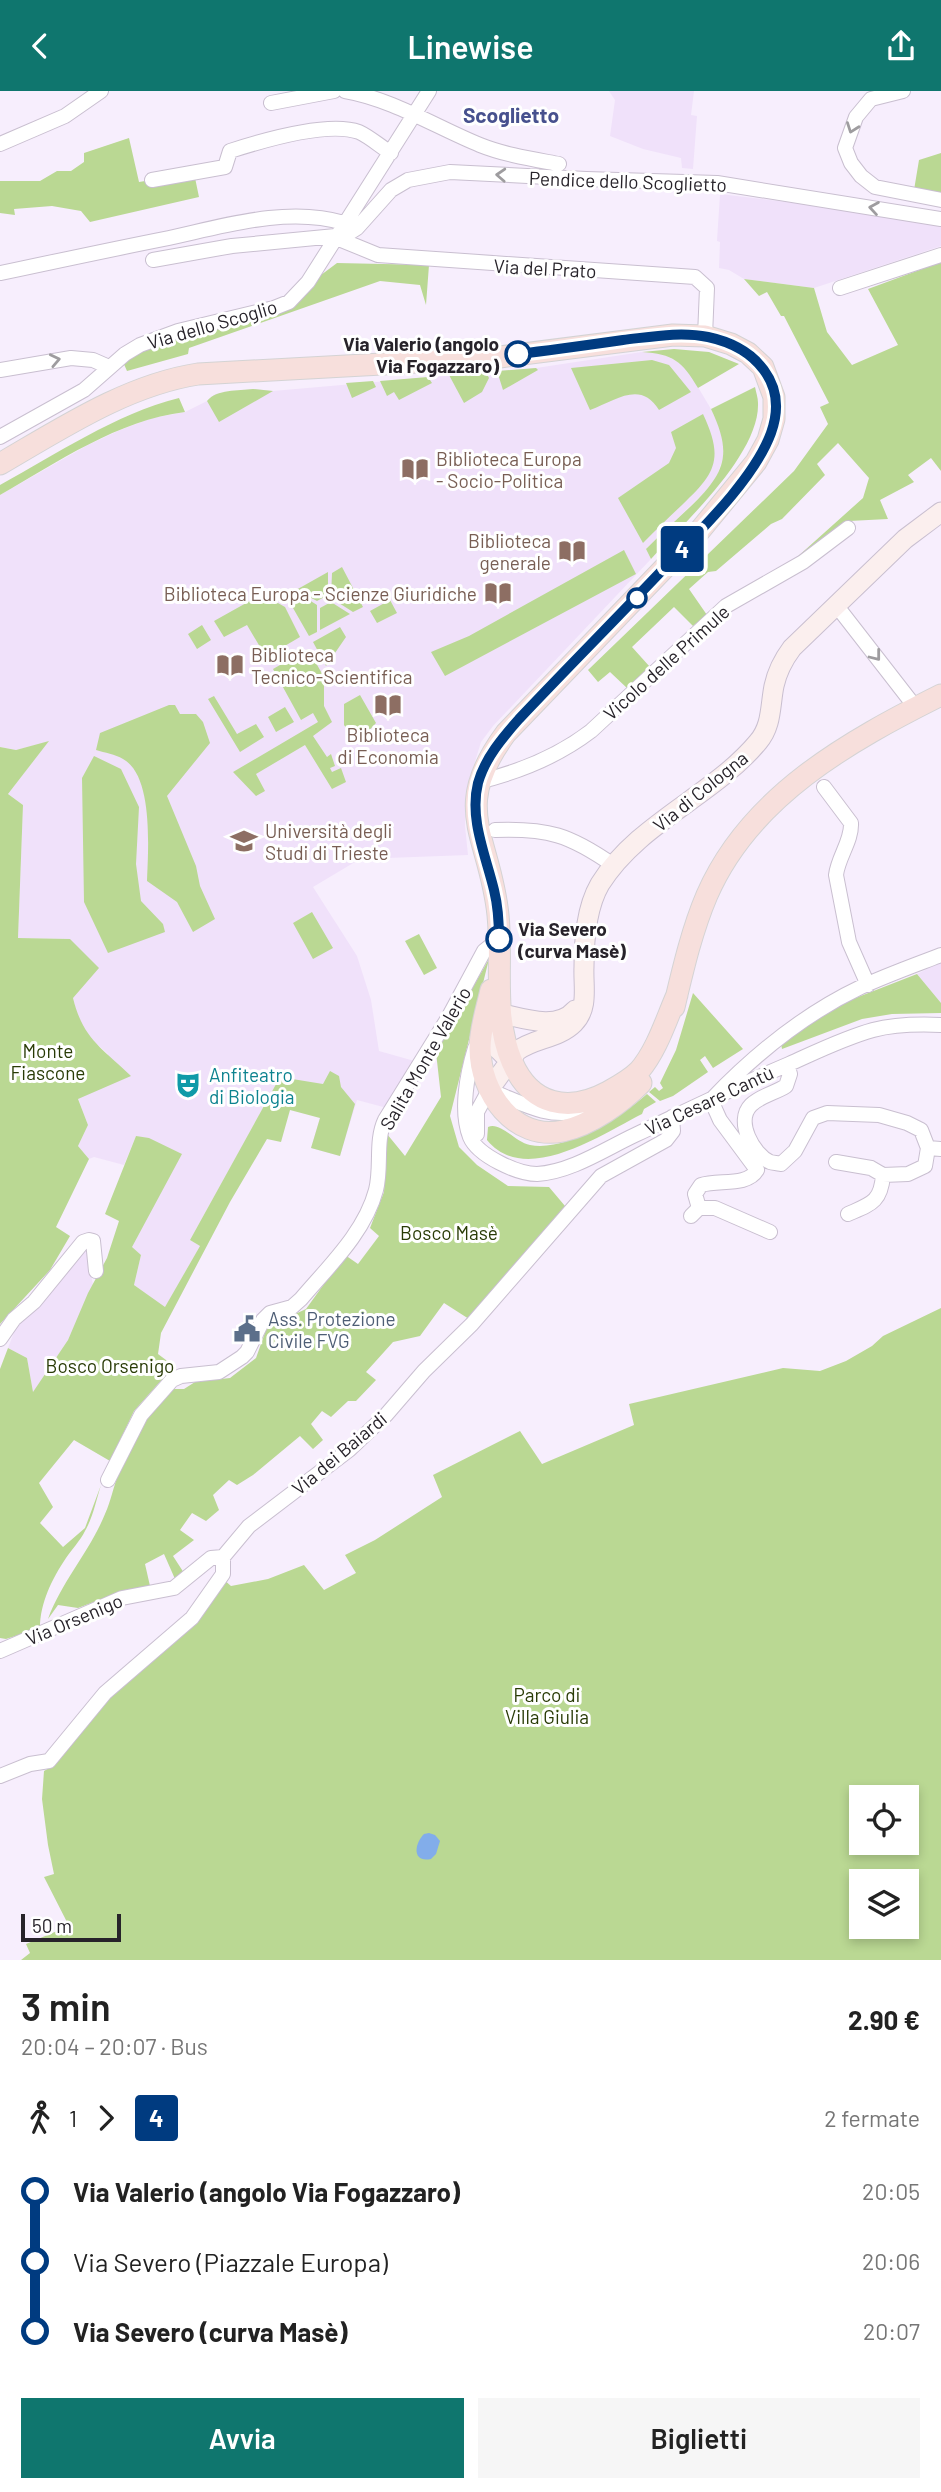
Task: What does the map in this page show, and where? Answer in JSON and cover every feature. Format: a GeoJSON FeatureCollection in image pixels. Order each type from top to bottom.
{"type":"FeatureCollection","features":[{"type":"Feature","properties":{"kind":"main road"},"geometry":{"type":"LineString","coordinates":[[0,464],[147,386],[198,374],[492,358],[658,336],[705,336],[740,348],[763,367],[774,397],[772,430],[761,452],[739,484],[697,534],[506,733],[491,754],[478,782],[477,821],[498,912],[499,939],[493,1012],[480,1048],[489,1090],[498,1105],[512,1119],[537,1132],[566,1130],[618,1104],[640,1085],[655,1065],[664,1046],[689,947],[708,894],[738,841],[784,793],[842,749],[941,695]]}},
{"type":"Feature","properties":{"kind":"main road","name":"Via di Cologna"},"geometry":{"type":"LineString","coordinates":[[489,1090],[523,1047],[564,1032],[576,1021],[583,1009],[588,919],[599,887],[613,865],[740,761],[761,739],[769,722],[774,687],[784,659],[792,648],[905,539],[941,512]]}},
{"type":"Feature","properties":{"kind":"main road"},"geometry":{"type":"LineString","coordinates":[[493,1012],[503,1033],[511,1061],[525,1084],[553,1102],[570,1105],[590,1101],[624,1083],[639,1070],[652,1050],[677,995]]}},
{"type":"Feature","properties":{"kind":"main road"},"geometry":{"type":"LineString","coordinates":[[493,1012],[551,1022],[565,1020],[584,999]]}},
{"type":"Feature","properties":{"kind":"street"},"geometry":{"type":"LineString","coordinates":[[0,144],[65,116],[101,91]]}},
{"type":"Feature","properties":{"kind":"street"},"geometry":{"type":"LineString","coordinates":[[271,103],[334,91]]}},
{"type":"Feature","properties":{"kind":"street"},"geometry":{"type":"LineString","coordinates":[[345,91],[386,103],[483,146],[518,157],[559,164]]}},
{"type":"Feature","properties":{"kind":"street","name":"Via dello Scoglio"},"geometry":{"type":"LineString","coordinates":[[0,437],[84,390],[124,354],[156,338],[289,302],[308,282],[334,237],[429,91]]}},
{"type":"Feature","properties":{"kind":"street"},"geometry":{"type":"LineString","coordinates":[[903,91],[881,95],[869,101],[856,117],[845,148],[851,163],[861,176],[875,187],[941,200]]}},
{"type":"Feature","properties":{"kind":"street"},"geometry":{"type":"LineString","coordinates":[[152,180],[225,167],[230,151],[309,131],[337,129],[359,132],[391,153]]}},
{"type":"Feature","properties":{"kind":"street","name":"Pendice dello Scoglietto"},"geometry":{"type":"LineString","coordinates":[[334,237],[346,235],[357,228],[391,190],[408,180],[450,172],[718,183],[941,219]]}},
{"type":"Feature","properties":{"kind":"street"},"geometry":{"type":"LineString","coordinates":[[1,273],[249,222],[310,216],[344,223]]}},
{"type":"Feature","properties":{"kind":"street"},"geometry":{"type":"LineString","coordinates":[[153,260],[232,246],[334,237]]}},
{"type":"Feature","properties":{"kind":"street","name":"Via del Prato"},"geometry":{"type":"LineString","coordinates":[[334,237],[378,255],[695,277],[707,288],[705,336]]}},
{"type":"Feature","properties":{"kind":"street"},"geometry":{"type":"LineString","coordinates":[[840,288],[941,254]]}},
{"type":"Feature","properties":{"kind":"street"},"geometry":{"type":"LineString","coordinates":[[0,370],[71,358],[93,361],[109,367]]}},
{"type":"Feature","properties":{"kind":"street","name":"Vicolo delle Primule"},"geometry":{"type":"LineString","coordinates":[[478,782],[508,775],[572,746],[726,606],[803,562],[848,528]]}},
{"type":"Feature","properties":{"kind":"street"},"geometry":{"type":"LineString","coordinates":[[836,605],[916,708]]}},
{"type":"Feature","properties":{"kind":"street"},"geometry":{"type":"LineString","coordinates":[[824,787],[851,823],[849,838],[835,875],[849,942],[867,985]]}},
{"type":"Feature","properties":{"kind":"street"},"geometry":{"type":"LineString","coordinates":[[495,830],[518,829],[561,835],[581,843],[613,865]]}},
{"type":"Feature","properties":{"kind":"street","name":"Salita Monte Valerio"},"geometry":{"type":"LineString","coordinates":[[108,1480],[141,1415],[172,1380],[181,1375],[219,1372],[242,1357],[263,1320],[270,1313],[292,1307],[301,1299],[355,1233],[375,1192],[380,1166],[380,1136],[385,1120],[448,1018],[484,951],[499,939]]}},
{"type":"Feature","properties":{"kind":"street"},"geometry":{"type":"LineString","coordinates":[[769,1233],[715,1208],[695,1212],[695,1194],[701,1185],[712,1181],[746,1180],[754,1176],[757,1170],[720,1120],[711,1100],[744,1066],[774,1041],[839,999],[941,955]]}},
{"type":"Feature","properties":{"kind":"street","name":"Via Cesare Cantù"},"geometry":{"type":"LineString","coordinates":[[493,1012],[471,1062],[466,1110],[470,1139],[492,1159],[517,1171],[536,1174],[571,1166],[786,1065],[872,1030],[909,1024],[941,1025]]}},
{"type":"Feature","properties":{"kind":"street"},"geometry":{"type":"LineString","coordinates":[[786,1065],[790,1074],[786,1086],[751,1105],[745,1119],[745,1133],[769,1162],[781,1164],[795,1151],[813,1118],[827,1113],[879,1115],[907,1123],[921,1130],[935,1148],[921,1169],[908,1174],[883,1175],[871,1168],[836,1162]]}},
{"type":"Feature","properties":{"kind":"street"},"geometry":{"type":"LineString","coordinates":[[466,1110],[475,1093],[483,1089],[533,1108],[568,1114],[593,1105],[624,1083]]}},
{"type":"Feature","properties":{"kind":"street"},"geometry":{"type":"LineString","coordinates":[[484,1151],[476,1133],[477,1112],[489,1090]]}},
{"type":"Feature","properties":{"kind":"street"},"geometry":{"type":"LineString","coordinates":[[476,1133],[489,1115],[512,1119]]}},
{"type":"Feature","properties":{"kind":"street","name":"Via dei Baiardi"},"geometry":{"type":"LineString","coordinates":[[0,1776],[22,1767],[49,1761],[105,1693],[192,1618],[223,1574],[223,1557],[249,1526],[349,1450],[386,1415],[424,1371],[472,1324],[601,1176],[666,1140],[673,1131],[672,1117]]}},
{"type":"Feature","properties":{"kind":"street"},"geometry":{"type":"LineString","coordinates":[[848,1215],[876,1201],[883,1175]]}},
{"type":"Feature","properties":{"kind":"street"},"geometry":{"type":"LineString","coordinates":[[0,1339],[13,1319],[34,1302],[83,1242],[89,1240],[93,1241],[96,1271]]}},
{"type":"Feature","properties":{"kind":"street","name":"Via Orsenigo"},"geometry":{"type":"LineString","coordinates":[[0,1651],[122,1598],[174,1588],[211,1558],[223,1557]]}},
{"type":"Feature","properties":{"kind":"shaded area"},"geometry":{"type":"Polygon","coordinates":[[[609,91],[694,91],[691,115],[697,116],[693,169],[682,168],[681,158],[643,149],[610,136],[615,100],[609,91]]]}},
{"type":"Feature","properties":{"kind":"shaded area"},"geometry":{"type":"Polygon","coordinates":[[[720,194],[941,225],[941,246],[814,288],[744,279],[729,270],[719,268],[720,242],[717,241],[720,194]]]}},
{"type":"Feature","properties":{"kind":"shaded area","name":"Università degli Studi di Trieste"},"geometry":{"type":"Polygon","coordinates":[[[642,352],[661,353],[680,363],[689,372],[711,409],[724,442],[723,458],[715,482],[646,549],[651,559],[481,742],[466,791],[468,855],[360,859],[313,887],[357,956],[371,1000],[379,1051],[418,1062],[387,1108],[357,1100],[340,1156],[311,1148],[329,1087],[280,1078],[190,1240],[200,1246],[165,1308],[134,1285],[141,1255],[131,1247],[136,1136],[124,1165],[94,1157],[89,1159],[78,1146],[88,1125],[78,1099],[108,1054],[87,1035],[78,1018],[73,998],[70,939],[18,938],[23,805],[8,794],[48,742],[16,750],[0,747],[0,495],[86,446],[120,430],[152,418],[185,412],[215,394],[536,368],[642,352]]]}},
{"type":"Feature","properties":{"kind":"shaded area"},"geometry":{"type":"Polygon","coordinates":[[[941,962],[941,1003],[917,974],[941,962]]]}},
{"type":"Feature","properties":{"kind":"shaded area"},"geometry":{"type":"Polygon","coordinates":[[[86,1247],[93,1285],[68,1340],[33,1393],[27,1358],[8,1348],[16,1327],[86,1247]]]}},
{"type":"Feature","properties":{"kind":"green space"},"geometry":{"type":"Polygon","coordinates":[[[129,138],[139,182],[194,173],[199,197],[90,222],[81,211],[52,206],[14,209],[15,215],[0,213],[0,181],[40,181],[57,171],[71,171],[84,162],[84,153],[129,138]]]}},
{"type":"Feature","properties":{"kind":"green space"},"geometry":{"type":"Polygon","coordinates":[[[941,153],[941,195],[914,190],[919,160],[941,153]]]}},
{"type":"Feature","properties":{"kind":"green space"},"geometry":{"type":"Polygon","coordinates":[[[941,262],[941,471],[931,458],[908,475],[914,482],[880,500],[888,519],[849,521],[795,559],[863,498],[869,478],[838,443],[817,464],[825,475],[782,519],[771,524],[716,571],[708,572],[689,589],[707,615],[693,626],[674,607],[632,647],[650,667],[628,689],[610,672],[598,682],[588,670],[794,471],[828,424],[820,407],[829,403],[784,316],[781,316],[767,292],[759,296],[744,279],[814,288],[827,332],[852,365],[898,345],[868,289],[941,262]]]}},
{"type":"Feature","properties":{"kind":"green space"},"geometry":{"type":"Polygon","coordinates":[[[337,263],[429,265],[426,305],[420,285],[380,281],[189,348],[188,354],[127,371],[123,362],[160,342],[272,315],[297,304],[317,278],[337,263]]]}},
{"type":"Feature","properties":{"kind":"green space"},"geometry":{"type":"Polygon","coordinates":[[[674,349],[709,352],[739,364],[698,388],[687,371],[676,361],[662,355],[642,352],[674,349]]]}},
{"type":"Feature","properties":{"kind":"green space"},"geometry":{"type":"Polygon","coordinates":[[[652,360],[669,365],[691,392],[659,410],[652,401],[636,394],[590,410],[571,368],[652,360]]]}},
{"type":"Feature","properties":{"kind":"green space"},"geometry":{"type":"Polygon","coordinates":[[[538,370],[503,390],[497,371],[538,370]]]}},
{"type":"Feature","properties":{"kind":"green space"},"geometry":{"type":"Polygon","coordinates":[[[486,372],[489,378],[482,392],[464,403],[449,375],[486,372]]]}},
{"type":"Feature","properties":{"kind":"green space"},"geometry":{"type":"Polygon","coordinates":[[[428,377],[432,383],[399,400],[394,392],[387,396],[380,381],[428,377]]]}},
{"type":"Feature","properties":{"kind":"green space"},"geometry":{"type":"Polygon","coordinates":[[[373,381],[376,387],[352,398],[346,383],[373,381]]]}},
{"type":"Feature","properties":{"kind":"green space"},"geometry":{"type":"Polygon","coordinates":[[[755,387],[758,403],[755,423],[747,444],[718,487],[651,559],[646,549],[702,495],[722,463],[722,439],[711,409],[755,387]]]}},
{"type":"Feature","properties":{"kind":"green space"},"geometry":{"type":"Polygon","coordinates":[[[253,389],[273,391],[219,422],[207,401],[222,392],[253,389]]]}},
{"type":"Feature","properties":{"kind":"green space"},"geometry":{"type":"Polygon","coordinates":[[[179,398],[185,412],[160,417],[112,433],[66,456],[0,495],[0,485],[109,424],[179,398]]]}},
{"type":"Feature","properties":{"kind":"green space"},"geometry":{"type":"Polygon","coordinates":[[[703,414],[710,430],[715,454],[709,474],[694,494],[643,543],[618,498],[669,463],[676,448],[671,432],[703,414]]]}},
{"type":"Feature","properties":{"kind":"green space"},"geometry":{"type":"Polygon","coordinates":[[[624,550],[636,574],[445,676],[431,652],[469,636],[624,550]]]}},
{"type":"Feature","properties":{"kind":"green space"},"geometry":{"type":"Polygon","coordinates":[[[342,567],[363,607],[353,612],[331,598],[332,573],[342,567]]]}},
{"type":"Feature","properties":{"kind":"green space"},"geometry":{"type":"Polygon","coordinates":[[[328,572],[328,595],[317,601],[296,590],[328,572]]]}},
{"type":"Feature","properties":{"kind":"green space"},"geometry":{"type":"Polygon","coordinates":[[[298,593],[317,605],[317,632],[309,636],[289,601],[298,593]]]}},
{"type":"Feature","properties":{"kind":"green space"},"geometry":{"type":"Polygon","coordinates":[[[262,594],[285,607],[300,637],[266,657],[247,625],[224,637],[214,621],[262,594]]]}},
{"type":"Feature","properties":{"kind":"green space"},"geometry":{"type":"Polygon","coordinates":[[[390,600],[397,613],[377,623],[370,611],[390,600]]]}},
{"type":"Feature","properties":{"kind":"green space"},"geometry":{"type":"Polygon","coordinates":[[[331,602],[350,614],[320,630],[320,608],[331,602]]]}},
{"type":"Feature","properties":{"kind":"green space"},"geometry":{"type":"Polygon","coordinates":[[[202,625],[211,640],[197,649],[188,634],[202,625]]]}},
{"type":"Feature","properties":{"kind":"green space"},"geometry":{"type":"Polygon","coordinates":[[[340,627],[346,637],[326,666],[313,642],[340,627]]]}},
{"type":"Feature","properties":{"kind":"green space"},"geometry":{"type":"Polygon","coordinates":[[[308,649],[324,677],[324,706],[332,722],[313,736],[327,757],[331,754],[335,766],[330,768],[332,772],[341,768],[346,782],[332,789],[305,745],[256,774],[265,791],[256,796],[233,772],[318,722],[313,713],[301,720],[273,669],[308,649]]]}},
{"type":"Feature","properties":{"kind":"green space"},"geometry":{"type":"Polygon","coordinates":[[[360,695],[376,723],[357,743],[344,725],[344,704],[360,695]]]}},
{"type":"Feature","properties":{"kind":"green space"},"geometry":{"type":"Polygon","coordinates":[[[214,696],[237,734],[256,724],[264,737],[240,752],[208,699],[214,696]]]}},
{"type":"Feature","properties":{"kind":"green space"},"geometry":{"type":"Polygon","coordinates":[[[175,705],[180,714],[196,714],[203,722],[210,743],[167,796],[215,919],[193,932],[177,902],[147,881],[147,815],[140,781],[133,768],[123,759],[96,750],[100,733],[175,705]]]}},
{"type":"Feature","properties":{"kind":"green space"},"geometry":{"type":"Polygon","coordinates":[[[285,707],[294,722],[276,732],[268,717],[285,707]]]}},
{"type":"Feature","properties":{"kind":"green space","name":"Monte Fiascone"},"geometry":{"type":"Polygon","coordinates":[[[49,741],[8,794],[23,805],[18,938],[70,939],[99,968],[73,998],[77,1012],[95,1042],[131,1076],[78,1099],[88,1125],[78,1146],[89,1159],[56,1227],[70,1236],[50,1270],[0,1324],[0,747],[16,750],[49,741]]]}},
{"type":"Feature","properties":{"kind":"green space"},"geometry":{"type":"Polygon","coordinates":[[[94,756],[121,769],[139,807],[136,864],[141,901],[163,924],[165,932],[108,953],[84,902],[82,778],[94,756]]]}},
{"type":"Feature","properties":{"kind":"green space"},"geometry":{"type":"Polygon","coordinates":[[[312,912],[333,948],[313,959],[293,923],[312,912]]]}},
{"type":"Feature","properties":{"kind":"green space"},"geometry":{"type":"Polygon","coordinates":[[[419,934],[437,968],[424,975],[405,941],[419,934]]]}},
{"type":"Feature","properties":{"kind":"green space","name":"Bosco Masè"},"geometry":{"type":"Polygon","coordinates":[[[489,959],[450,1116],[459,1147],[477,1165],[508,1186],[549,1187],[565,1206],[469,1319],[444,1303],[420,1336],[393,1342],[366,1372],[376,1380],[356,1401],[348,1401],[331,1417],[322,1411],[311,1424],[323,1440],[313,1449],[300,1436],[237,1485],[229,1480],[213,1495],[219,1510],[206,1521],[192,1513],[180,1530],[194,1540],[173,1556],[184,1573],[175,1579],[164,1554],[145,1564],[150,1586],[125,1590],[78,1608],[58,1605],[48,1619],[99,1528],[129,1449],[157,1407],[174,1389],[184,1389],[195,1382],[230,1378],[256,1358],[267,1327],[306,1309],[345,1255],[358,1264],[379,1236],[370,1228],[384,1192],[387,1134],[405,1156],[441,1097],[436,1052],[489,959]]]}},
{"type":"Feature","properties":{"kind":"green space"},"geometry":{"type":"Polygon","coordinates":[[[917,974],[941,1003],[941,1013],[892,1014],[862,1019],[782,1049],[781,1043],[815,1020],[853,999],[917,974]]]}},
{"type":"Feature","properties":{"kind":"green space"},"geometry":{"type":"Polygon","coordinates":[[[693,993],[743,1049],[713,1068],[705,1056],[700,1060],[708,1072],[673,1096],[660,1101],[649,1092],[655,1087],[659,1091],[663,1088],[660,1083],[676,1050],[693,993]]]}},
{"type":"Feature","properties":{"kind":"green space","name":"Bosco Orsenigo"},"geometry":{"type":"Polygon","coordinates":[[[330,1071],[339,1076],[341,1087],[355,1104],[340,1156],[311,1148],[320,1118],[290,1110],[281,1142],[267,1139],[230,1202],[161,1333],[158,1354],[174,1366],[134,1411],[110,1461],[74,1440],[39,1483],[53,1507],[40,1523],[63,1547],[85,1528],[101,1485],[88,1526],[48,1591],[40,1628],[6,1639],[0,1638],[0,1369],[8,1348],[27,1358],[33,1392],[68,1340],[88,1293],[107,1258],[119,1221],[105,1214],[136,1136],[149,1138],[182,1154],[132,1247],[141,1255],[134,1285],[165,1307],[200,1246],[190,1240],[280,1077],[323,1084],[330,1071]]]}},
{"type":"Feature","properties":{"kind":"green space"},"geometry":{"type":"Polygon","coordinates":[[[647,1094],[656,1102],[644,1109],[642,1114],[564,1152],[542,1158],[522,1159],[503,1153],[487,1140],[488,1127],[493,1126],[530,1145],[560,1143],[608,1122],[647,1094]]]}},
{"type":"Feature","properties":{"kind":"green space","name":"Parco di Villa Giulia"},"geometry":{"type":"Polygon","coordinates":[[[941,1308],[941,1960],[21,1960],[30,1953],[26,1944],[69,1926],[44,1877],[54,1874],[42,1799],[44,1771],[51,1767],[96,1711],[223,1579],[231,1586],[268,1579],[304,1565],[324,1590],[356,1573],[345,1555],[375,1540],[442,1497],[433,1475],[520,1431],[542,1464],[634,1425],[629,1404],[783,1368],[820,1371],[846,1361],[872,1346],[883,1336],[941,1308]]]}},
{"type":"Feature","properties":{"kind":"water"},"geometry":{"type":"Polygon","coordinates":[[[429,1833],[440,1841],[436,1854],[431,1859],[420,1858],[417,1847],[424,1834],[429,1833]]]}},
{"type":"Feature","properties":{"kind":"bus line","name":"4"},"geometry":{"type":"LineString","coordinates":[[499,939],[494,890],[479,835],[475,808],[478,782],[487,762],[506,733],[697,534],[739,484],[768,440],[775,408],[772,387],[763,367],[748,353],[731,344],[705,336],[658,336],[518,354]]}},
{"type":"Feature","properties":{"kind":"place","name":"Via Valerio (angolo Via Fogazzaro)"},"geometry":{"type":"Point","coordinates":[518,354]}},
{"type":"Feature","properties":{"kind":"place","name":"Biblioteca Europa - Socio-Politica"},"geometry":{"type":"Point","coordinates":[415,469]}},
{"type":"Feature","properties":{"kind":"place","name":"Biblioteca generale"},"geometry":{"type":"Point","coordinates":[572,551]}},
{"type":"Feature","properties":{"kind":"place","name":"Biblioteca Europa - Scienze Giuridiche"},"geometry":{"type":"Point","coordinates":[498,593]}},
{"type":"Feature","properties":{"kind":"place","name":"Biblioteca Tecnico-Scientifica"},"geometry":{"type":"Point","coordinates":[230,665]}},
{"type":"Feature","properties":{"kind":"place","name":"Biblioteca di Economia"},"geometry":{"type":"Point","coordinates":[388,705]}},
{"type":"Feature","properties":{"kind":"place","name":"Università degli Studi di Trieste"},"geometry":{"type":"Point","coordinates":[244,841]}},
{"type":"Feature","properties":{"kind":"place","name":"Via Severo (curva Masè)"},"geometry":{"type":"Point","coordinates":[499,939]}},
{"type":"Feature","properties":{"kind":"place","name":"Anfiteatro di Biologia"},"geometry":{"type":"Point","coordinates":[188,1085]}},
{"type":"Feature","properties":{"kind":"place","name":"Ass. Protezione Civile FVG"},"geometry":{"type":"Point","coordinates":[247,1329]}},
{"type":"Feature","properties":{"kind":"district","name":"Scoglietto"},"geometry":{"type":"Point","coordinates":[511,114]}}]}
